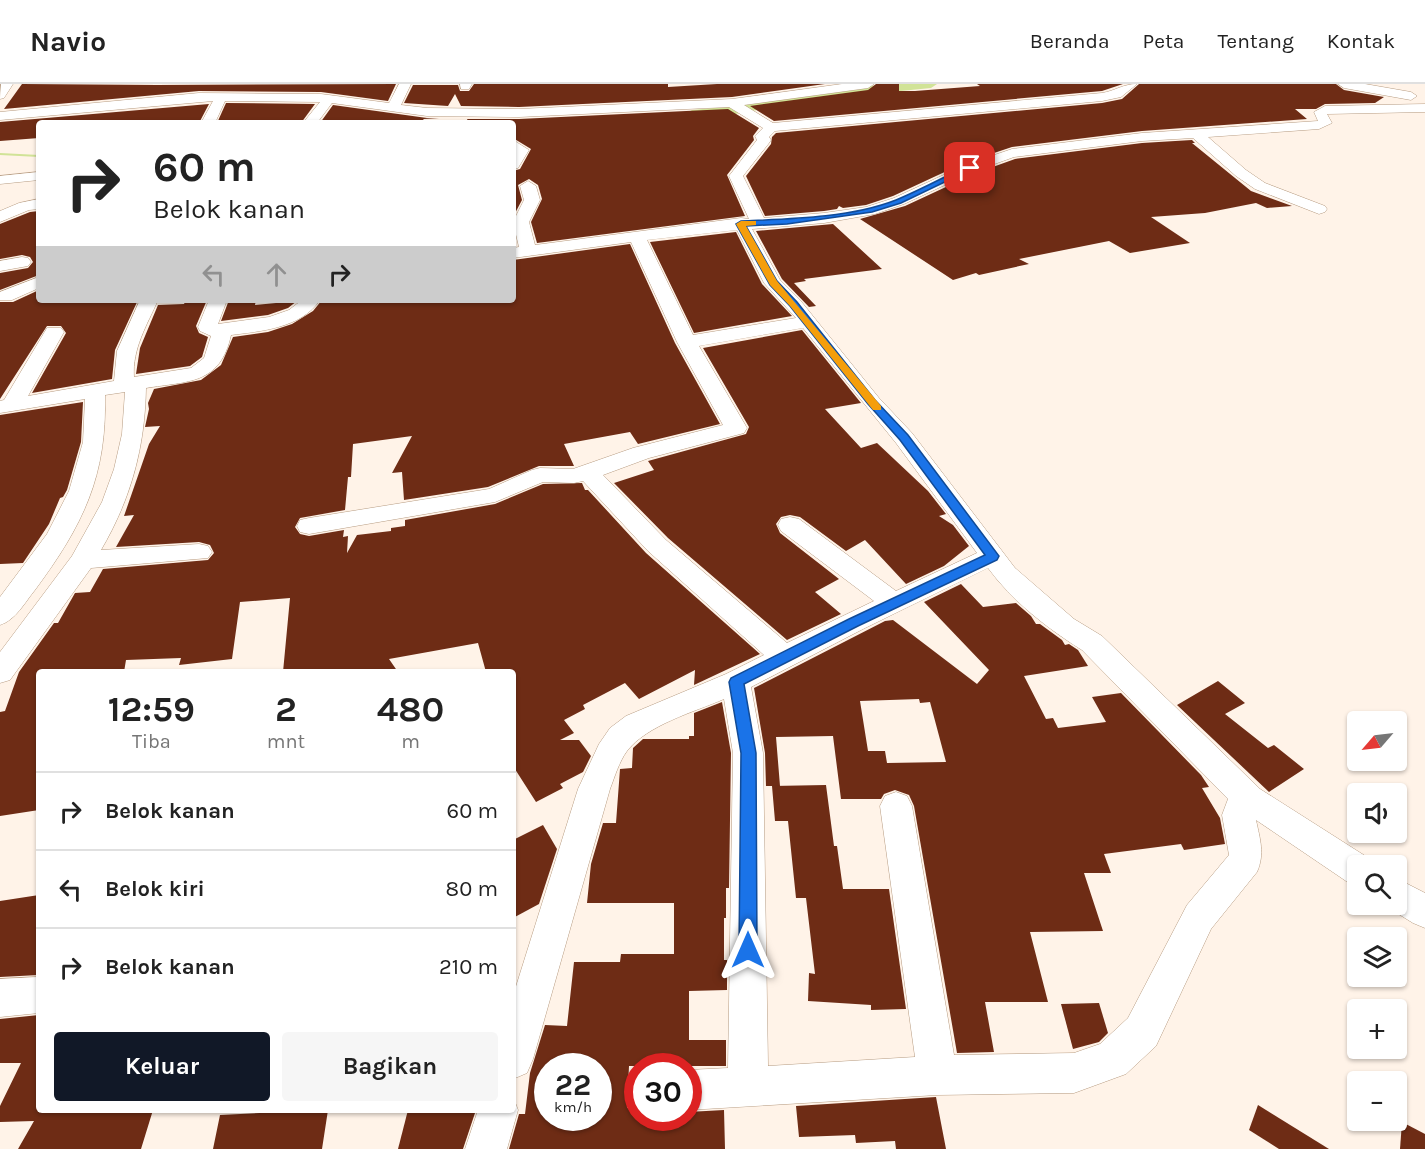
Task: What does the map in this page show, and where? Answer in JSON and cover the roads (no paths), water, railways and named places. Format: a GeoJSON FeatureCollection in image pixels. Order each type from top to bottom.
{"type":"FeatureCollection","features":[{"type":"Feature","properties":{"kind":"street"},"geometry":{"type":"LineString","coordinates":[[0,95],[7,84]]}},
{"type":"Feature","properties":{"kind":"street"},"geometry":{"type":"LineString","coordinates":[[394,107],[405,84]]}},
{"type":"Feature","properties":{"kind":"street"},"geometry":{"type":"LineString","coordinates":[[0,116],[202,90],[221,97],[329,99],[484,118],[741,108],[868,84]]}},
{"type":"Feature","properties":{"kind":"street"},"geometry":{"type":"LineString","coordinates":[[1131,84],[1116,94],[1102,97],[771,127],[765,131],[762,136],[764,140],[736,176],[750,223],[773,283],[794,304],[806,322],[904,438],[1006,574],[1064,626],[1092,643],[1250,799],[1347,863]]}},
{"type":"Feature","properties":{"kind":"street"},"geometry":{"type":"LineString","coordinates":[[1344,84],[1425,98]]}},
{"type":"Feature","properties":{"kind":"street"},"geometry":{"type":"LineString","coordinates":[[210,120],[221,97]]}},
{"type":"Feature","properties":{"kind":"street"},"geometry":{"type":"LineString","coordinates":[[312,120],[329,99]]}},
{"type":"Feature","properties":{"kind":"street"},"geometry":{"type":"LineString","coordinates":[[351,119],[363,102]]}},
{"type":"Feature","properties":{"kind":"street"},"geometry":{"type":"LineString","coordinates":[[741,108],[771,127]]}},
{"type":"Feature","properties":{"kind":"street"},"geometry":{"type":"LineString","coordinates":[[516,147],[522,150],[519,172],[531,200],[522,217],[520,252],[750,223],[824,218],[869,211],[899,201],[970,168],[1012,153],[1104,141],[1319,125],[1325,123],[1320,112],[1325,110],[1425,108]]}},
{"type":"Feature","properties":{"kind":"street"},"geometry":{"type":"LineString","coordinates":[[1196,133],[1241,173],[1260,186],[1319,209]]}},
{"type":"Feature","properties":{"kind":"street"},"geometry":{"type":"LineString","coordinates":[[0,180],[36,176]]}},
{"type":"Feature","properties":{"kind":"street"},"geometry":{"type":"LineString","coordinates":[[0,217],[25,206],[36,204]]}},
{"type":"Feature","properties":{"kind":"street"},"geometry":{"type":"LineString","coordinates":[[309,526],[495,495],[540,475],[574,476],[641,453],[736,428],[687,342],[638,237]]}},
{"type":"Feature","properties":{"kind":"street"},"geometry":{"type":"LineString","coordinates":[[0,266],[22,262]]}},
{"type":"Feature","properties":{"kind":"street"},"geometry":{"type":"LineString","coordinates":[[6,296],[36,283]]}},
{"type":"Feature","properties":{"kind":"street"},"geometry":{"type":"LineString","coordinates":[[0,672],[84,561],[107,518],[124,472],[134,433],[122,368],[124,353],[148,303]]}},
{"type":"Feature","properties":{"kind":"street"},"geometry":{"type":"LineString","coordinates":[[217,303],[207,327],[212,330],[292,316],[305,309],[308,303]]}},
{"type":"Feature","properties":{"kind":"street"},"geometry":{"type":"LineString","coordinates":[[687,342],[806,322]]}},
{"type":"Feature","properties":{"kind":"street"},"geometry":{"type":"LineString","coordinates":[[6,406],[182,377],[206,368],[216,357],[222,330]]}},
{"type":"Feature","properties":{"kind":"street"},"geometry":{"type":"LineString","coordinates":[[6,406],[54,332]]}},
{"type":"Feature","properties":{"kind":"street"},"geometry":{"type":"LineString","coordinates":[[0,615],[65,527],[83,491],[94,440],[97,391]]}},
{"type":"Feature","properties":{"kind":"street"},"geometry":{"type":"LineString","coordinates":[[588,472],[624,512],[675,561],[785,657]]}},
{"type":"Feature","properties":{"kind":"street"},"geometry":{"type":"LineString","coordinates":[[790,525],[894,603]]}},
{"type":"Feature","properties":{"kind":"street"},"geometry":{"type":"LineString","coordinates":[[84,561],[199,552]]}},
{"type":"Feature","properties":{"kind":"street"},"geometry":{"type":"LineString","coordinates":[[516,1049],[594,789],[612,747],[626,731],[637,724],[736,682],[993,556]]}},
{"type":"Feature","properties":{"kind":"street"},"geometry":{"type":"LineString","coordinates":[[736,682],[748,753],[748,1087]]}},
{"type":"Feature","properties":{"kind":"street"},"geometry":{"type":"LineString","coordinates":[[702,1089],[937,1075],[1074,1073],[1112,1060],[1142,1032],[1199,918],[1245,861],[1246,852],[1238,810],[1250,799]]}},
{"type":"Feature","properties":{"kind":"street"},"geometry":{"type":"LineString","coordinates":[[896,806],[937,1075]]}},
{"type":"Feature","properties":{"kind":"street"},"geometry":{"type":"LineString","coordinates":[[1407,901],[1425,912]]}},
{"type":"Feature","properties":{"kind":"street"},"geometry":{"type":"LineString","coordinates":[[0,998],[36,995]]}},
{"type":"Feature","properties":{"kind":"street"},"geometry":{"type":"LineString","coordinates":[[486,1149],[497,1113]]}},
{"type":"Feature","properties":{"kind":"waterway"},"geometry":{"type":"LineString","coordinates":[[692,114],[735,110],[819,95],[931,84]]}},
{"type":"Feature","properties":{"kind":"waterway"},"geometry":{"type":"LineString","coordinates":[[0,154],[36,156]]}}]}
